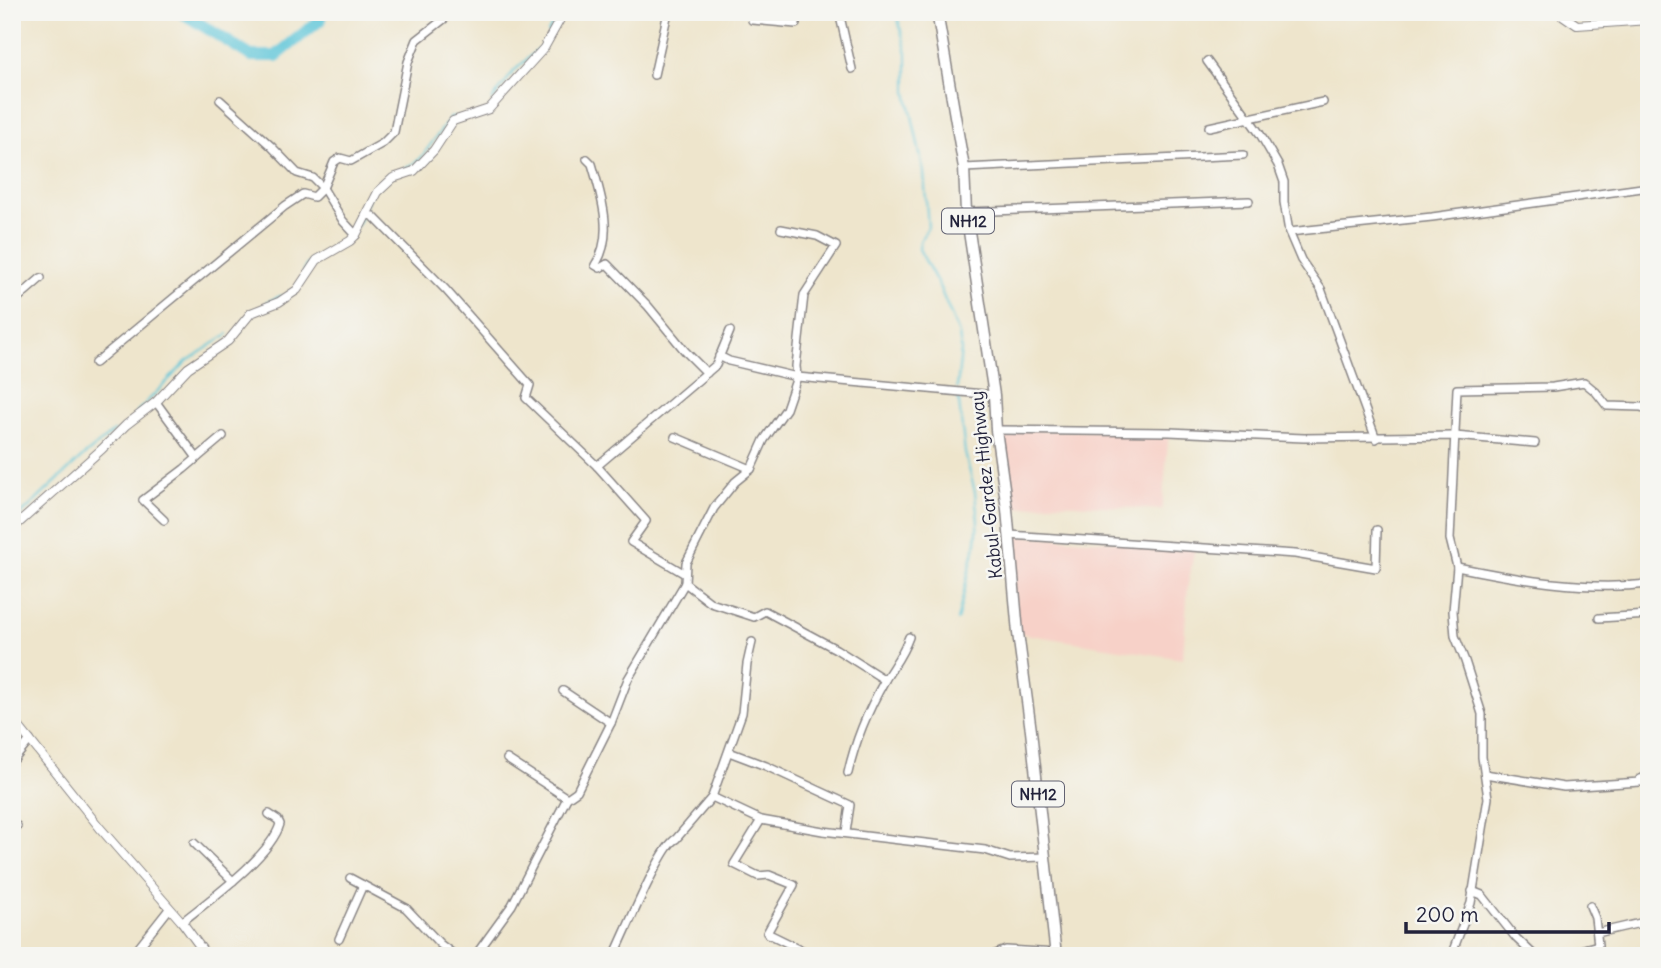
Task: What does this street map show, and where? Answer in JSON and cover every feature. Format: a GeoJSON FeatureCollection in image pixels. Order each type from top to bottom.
{"type":"FeatureCollection","features":[{"type":"Feature","properties":{"kind":"highway","name":"Kabul-Gardez Highway"},"geometry":{"type":"LineString","coordinates":[[937,12],[964,167],[966,212],[994,395],[1018,633],[1056,954]]}},
{"type":"Feature","properties":{"kind":"street"},"geometry":{"type":"LineString","coordinates":[[95,363],[285,206],[303,194],[314,197],[323,188],[334,162],[340,158],[351,161],[383,143],[394,132],[408,62],[416,40],[453,12]]}},
{"type":"Feature","properties":{"kind":"street"},"geometry":{"type":"LineString","coordinates":[[12,529],[126,425],[156,402],[188,368],[228,341],[251,313],[279,302],[297,290],[317,260],[356,235],[377,192],[393,178],[414,170],[434,150],[453,121],[489,109],[544,48],[564,12]]}},
{"type":"Feature","properties":{"kind":"street"},"geometry":{"type":"LineString","coordinates":[[654,75],[668,12]]}},
{"type":"Feature","properties":{"kind":"street"},"geometry":{"type":"LineString","coordinates":[[752,20],[796,24],[796,12]]}},
{"type":"Feature","properties":{"kind":"street"},"geometry":{"type":"LineString","coordinates":[[839,12],[852,69]]}},
{"type":"Feature","properties":{"kind":"street"},"geometry":{"type":"LineString","coordinates":[[1558,12],[1577,25],[1649,20]]}},
{"type":"Feature","properties":{"kind":"street"},"geometry":{"type":"LineString","coordinates":[[1207,61],[1260,134],[1282,173],[1289,232],[1301,261],[1321,289],[1376,439]]}},
{"type":"Feature","properties":{"kind":"street"},"geometry":{"type":"LineString","coordinates":[[220,100],[297,173],[313,178],[356,235]]}},
{"type":"Feature","properties":{"kind":"street"},"geometry":{"type":"LineString","coordinates":[[1209,127],[1323,102]]}},
{"type":"Feature","properties":{"kind":"street"},"geometry":{"type":"LineString","coordinates":[[964,167],[1243,155]]}},
{"type":"Feature","properties":{"kind":"street"},"geometry":{"type":"LineString","coordinates":[[587,159],[592,164],[597,180],[606,221],[603,254],[595,265],[600,268],[607,264],[707,373]]}},
{"type":"Feature","properties":{"kind":"street"},"geometry":{"type":"LineString","coordinates":[[1289,232],[1432,217],[1649,187]]}},
{"type":"Feature","properties":{"kind":"street"},"geometry":{"type":"LineString","coordinates":[[966,212],[1249,201]]}},
{"type":"Feature","properties":{"kind":"street"},"geometry":{"type":"LineString","coordinates":[[366,215],[373,216],[446,290],[530,385],[526,398],[597,466],[646,521],[631,542],[685,578],[711,603],[754,617],[765,611],[836,649],[885,680]]}},
{"type":"Feature","properties":{"kind":"street"},"geometry":{"type":"LineString","coordinates":[[475,956],[512,905],[567,798],[577,791],[611,723],[628,679],[685,578],[686,563],[714,508],[735,482],[751,469],[764,440],[786,409],[797,377],[804,295],[836,246],[817,236],[781,229]]}},
{"type":"Feature","properties":{"kind":"street"},"geometry":{"type":"LineString","coordinates":[[12,303],[41,278]]}},
{"type":"Feature","properties":{"kind":"street"},"geometry":{"type":"LineString","coordinates":[[597,466],[716,365],[730,331]]}},
{"type":"Feature","properties":{"kind":"street"},"geometry":{"type":"LineString","coordinates":[[719,356],[729,361],[797,377],[994,395]]}},
{"type":"Feature","properties":{"kind":"street"},"geometry":{"type":"LineString","coordinates":[[1451,956],[1471,903],[1488,798],[1482,757],[1482,715],[1455,636],[1453,611],[1457,567],[1450,539],[1457,389],[1553,387],[1584,382],[1596,391],[1607,406],[1641,407],[1649,410]]}},
{"type":"Feature","properties":{"kind":"street"},"geometry":{"type":"LineString","coordinates":[[156,402],[197,458]]}},
{"type":"Feature","properties":{"kind":"street"},"geometry":{"type":"LineString","coordinates":[[996,430],[1376,439],[1455,436],[1535,443]]}},
{"type":"Feature","properties":{"kind":"street"},"geometry":{"type":"LineString","coordinates":[[164,520],[143,499],[223,436]]}},
{"type":"Feature","properties":{"kind":"street"},"geometry":{"type":"LineString","coordinates":[[675,437],[751,469]]}},
{"type":"Feature","properties":{"kind":"street"},"geometry":{"type":"LineString","coordinates":[[1010,535],[1295,554],[1376,568],[1377,530]]}},
{"type":"Feature","properties":{"kind":"street"},"geometry":{"type":"LineString","coordinates":[[1457,567],[1578,586],[1613,588],[1649,584]]}},
{"type":"Feature","properties":{"kind":"street"},"geometry":{"type":"LineString","coordinates":[[1599,618],[1649,615]]}},
{"type":"Feature","properties":{"kind":"street"},"geometry":{"type":"LineString","coordinates":[[848,773],[855,743],[885,680],[904,652],[909,637]]}},
{"type":"Feature","properties":{"kind":"street"},"geometry":{"type":"LineString","coordinates":[[614,956],[670,841],[676,839],[712,797],[742,713],[752,642]]}},
{"type":"Feature","properties":{"kind":"street"},"geometry":{"type":"LineString","coordinates":[[564,691],[611,723]]}},
{"type":"Feature","properties":{"kind":"street"},"geometry":{"type":"LineString","coordinates":[[12,718],[100,828],[182,922],[207,956]]}},
{"type":"Feature","properties":{"kind":"street"},"geometry":{"type":"LineString","coordinates":[[12,762],[30,740]]}},
{"type":"Feature","properties":{"kind":"street"},"geometry":{"type":"LineString","coordinates":[[729,752],[850,805],[846,832]]}},
{"type":"Feature","properties":{"kind":"street"},"geometry":{"type":"LineString","coordinates":[[507,759],[567,798]]}},
{"type":"Feature","properties":{"kind":"street"},"geometry":{"type":"LineString","coordinates":[[1485,774],[1583,788],[1640,782],[1640,779],[1649,776]]}},
{"type":"Feature","properties":{"kind":"street"},"geometry":{"type":"LineString","coordinates":[[712,797],[761,820],[985,850],[1010,858],[1045,857]]}},
{"type":"Feature","properties":{"kind":"street"},"geometry":{"type":"LineString","coordinates":[[182,922],[233,881],[267,846],[279,828],[278,820],[269,814]]}},
{"type":"Feature","properties":{"kind":"street"},"geometry":{"type":"LineString","coordinates":[[761,820],[734,864],[758,876],[769,876],[794,885],[766,933],[814,956]]}},
{"type":"Feature","properties":{"kind":"street"},"geometry":{"type":"LineString","coordinates":[[194,843],[233,881]]}},
{"type":"Feature","properties":{"kind":"street"},"geometry":{"type":"LineString","coordinates":[[350,878],[406,908],[440,944],[456,956]]}},
{"type":"Feature","properties":{"kind":"street"},"geometry":{"type":"LineString","coordinates":[[339,939],[363,886]]}},
{"type":"Feature","properties":{"kind":"street"},"geometry":{"type":"LineString","coordinates":[[1472,891],[1482,895],[1516,938],[1535,956]]}},
{"type":"Feature","properties":{"kind":"street"},"geometry":{"type":"LineString","coordinates":[[1559,956],[1598,945],[1595,918],[1590,906]]}},
{"type":"Feature","properties":{"kind":"street"},"geometry":{"type":"LineString","coordinates":[[132,956],[169,909]]}},
{"type":"Feature","properties":{"kind":"street"},"geometry":{"type":"LineString","coordinates":[[1597,933],[1649,921]]}},
{"type":"Feature","properties":{"kind":"street"},"geometry":{"type":"LineString","coordinates":[[991,956],[1006,950],[1056,954]]}},
{"type":"Feature","properties":{"kind":"shaded area"},"geometry":{"type":"Polygon","coordinates":[[[996,430],[1169,432],[1162,510],[1057,503],[1007,509],[996,430]]]}},
{"type":"Feature","properties":{"kind":"shaded area"},"geometry":{"type":"Polygon","coordinates":[[[1009,535],[1195,547],[1188,584],[1183,659],[1018,633],[1009,535]]]}},
{"type":"Feature","properties":{"kind":"waterway"},"geometry":{"type":"LineString","coordinates":[[181,12],[251,56],[276,56],[320,20],[321,12]]}},
{"type":"Feature","properties":{"kind":"waterway"},"geometry":{"type":"LineString","coordinates":[[548,33],[558,12]]}},
{"type":"Feature","properties":{"kind":"waterway"},"geometry":{"type":"LineString","coordinates":[[896,12],[907,53],[907,92],[924,173],[928,227],[920,241],[919,249],[939,286],[959,334],[961,350],[957,388]]}},
{"type":"Feature","properties":{"kind":"waterway"},"geometry":{"type":"LineString","coordinates":[[492,100],[514,71],[538,49]]}},
{"type":"Feature","properties":{"kind":"waterway"},"geometry":{"type":"LineString","coordinates":[[357,226],[371,190],[389,175],[420,159],[453,117]]}},
{"type":"Feature","properties":{"kind":"waterway"},"geometry":{"type":"LineString","coordinates":[[304,273],[305,267],[312,260]]}},
{"type":"Feature","properties":{"kind":"waterway"},"geometry":{"type":"LineString","coordinates":[[267,302],[281,296]]}},
{"type":"Feature","properties":{"kind":"waterway"},"geometry":{"type":"LineString","coordinates":[[137,412],[187,361],[228,334]]}},
{"type":"Feature","properties":{"kind":"waterway"},"geometry":{"type":"LineString","coordinates":[[957,621],[976,542],[978,522],[975,492],[965,453],[958,394]]}},
{"type":"Feature","properties":{"kind":"waterway"},"geometry":{"type":"LineString","coordinates":[[12,523],[114,431]]}}]}
